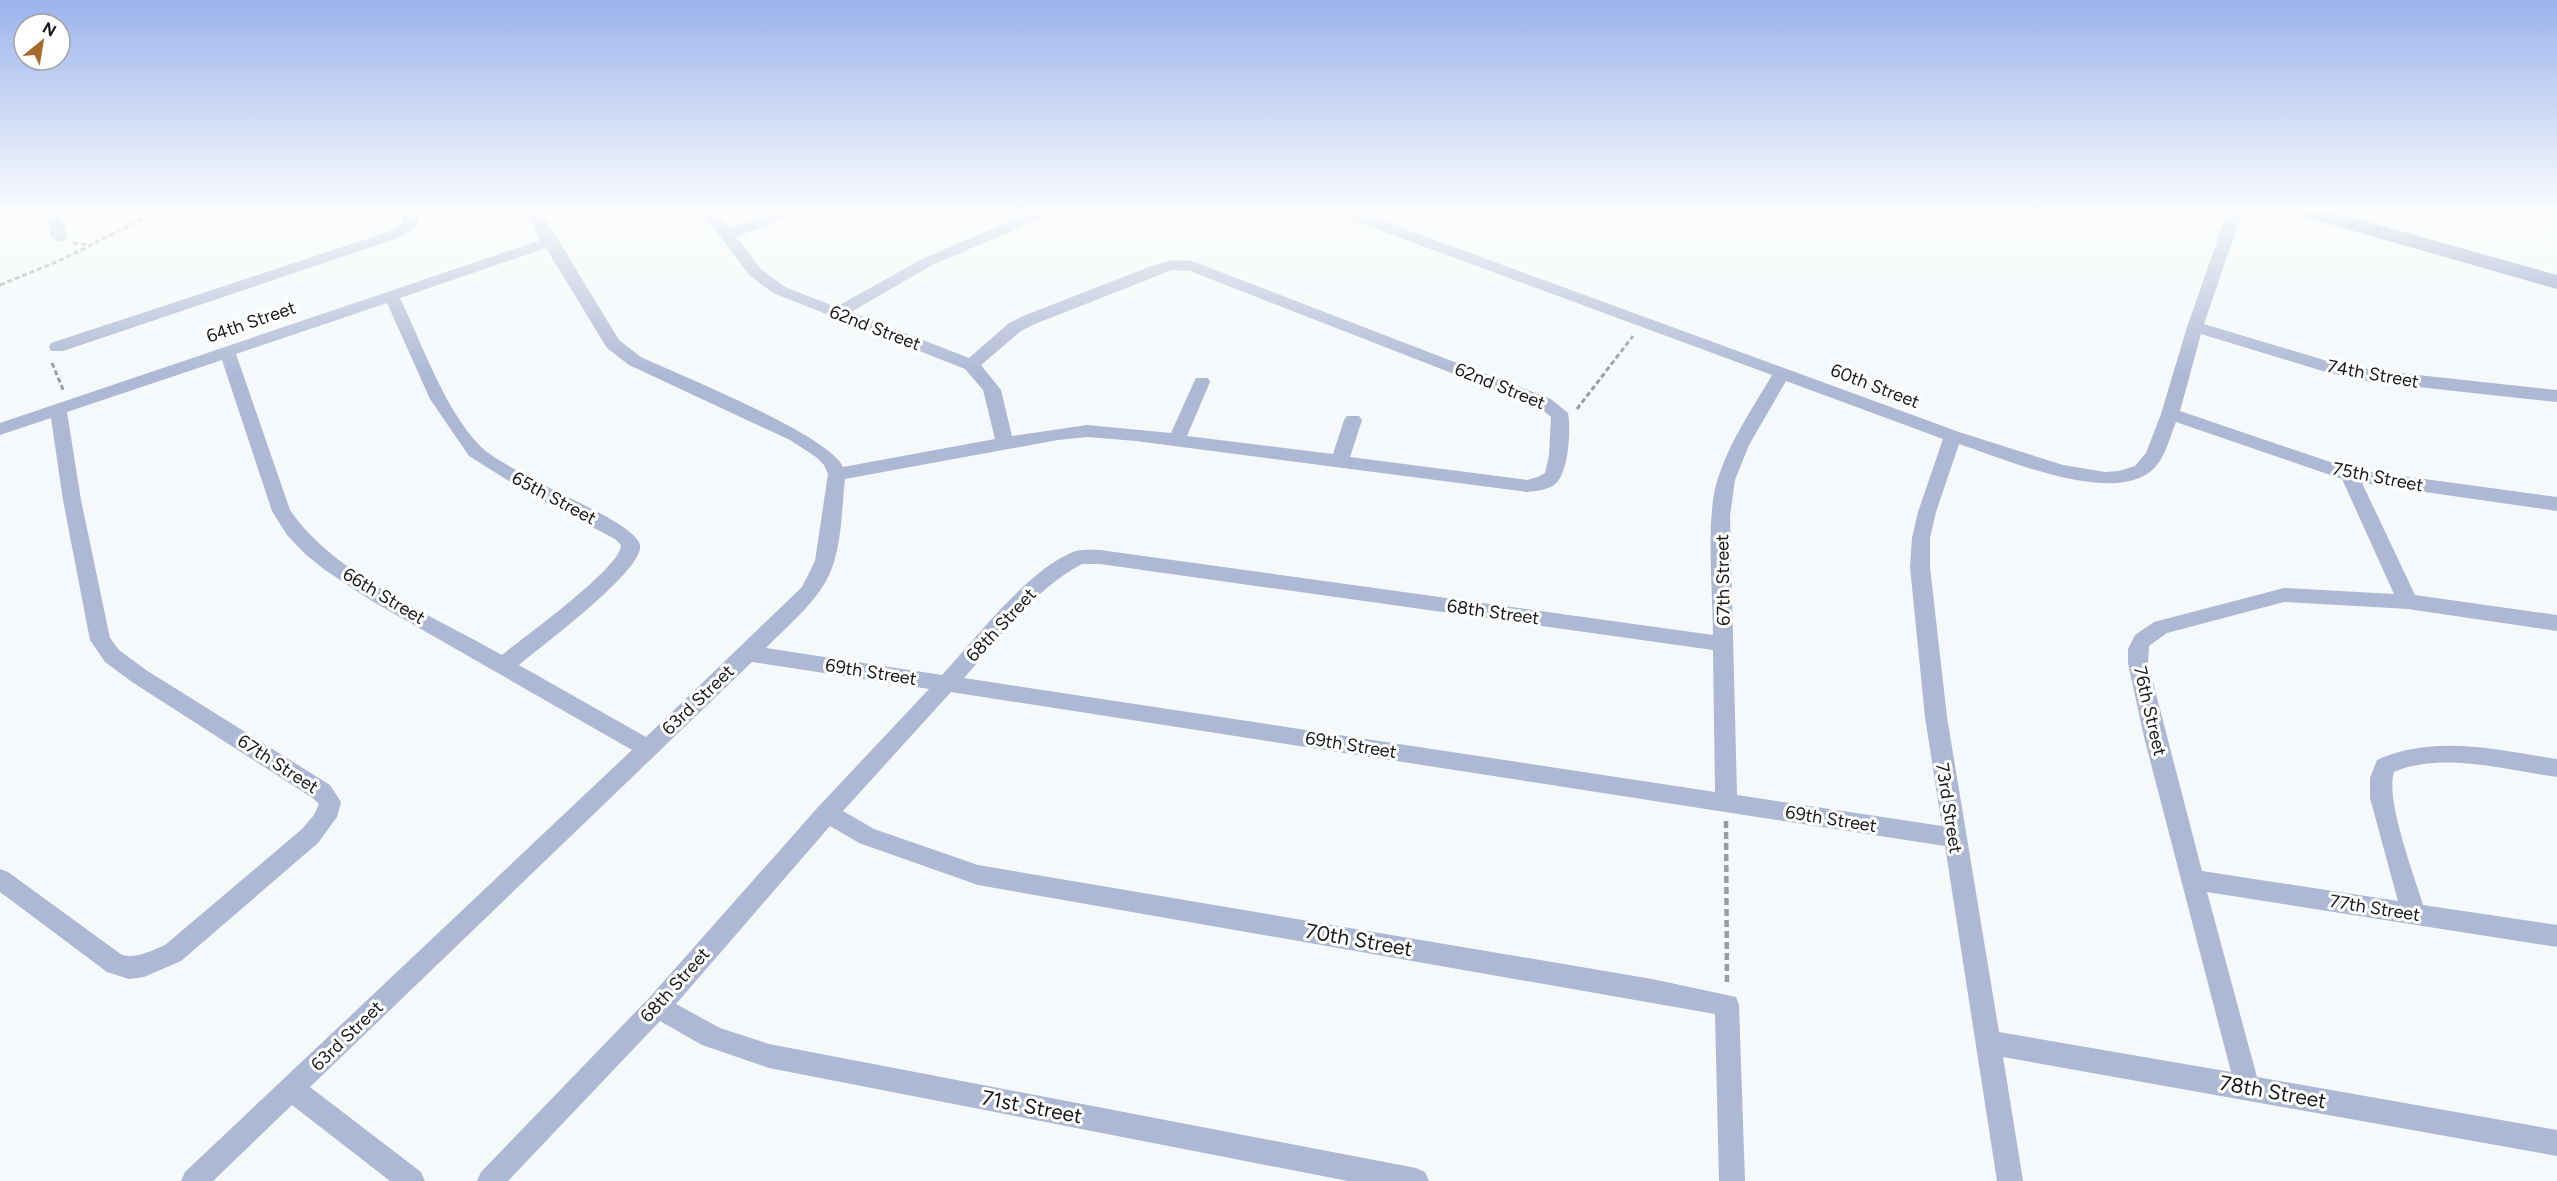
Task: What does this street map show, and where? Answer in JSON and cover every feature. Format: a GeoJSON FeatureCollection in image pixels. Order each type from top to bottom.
{"type":"FeatureCollection","features":[{"type":"Feature","properties":{"kind":"street"},"geometry":{"type":"LineString","coordinates":[[57,347],[303,265]]}},
{"type":"Feature","properties":{"kind":"street","name":"64th Street"},"geometry":{"type":"LineString","coordinates":[[0,429],[480,265]]}},
{"type":"Feature","properties":{"kind":"street"},"geometry":{"type":"LineString","coordinates":[[565,265],[614,344],[623,352],[654,371],[796,435],[832,462],[837,474]]}},
{"type":"Feature","properties":{"kind":"street","name":"62nd Street"},"geometry":{"type":"LineString","coordinates":[[750,265],[767,283],[779,290],[971,365],[991,384],[996,398],[1004,443]]}},
{"type":"Feature","properties":{"kind":"street"},"geometry":{"type":"LineString","coordinates":[[837,313],[922,265]]}},
{"type":"Feature","properties":{"kind":"street","name":"62nd Street"},"geometry":{"type":"LineString","coordinates":[[971,365],[1015,327],[1029,320],[1160,268],[1182,265]]}},
{"type":"Feature","properties":{"kind":"street","name":"62nd Street"},"geometry":{"type":"LineString","coordinates":[[837,474],[1004,443],[1088,431],[1136,435],[1527,486],[1540,483],[1554,475],[1559,413],[1545,403],[1212,273],[1183,265]]}},
{"type":"Feature","properties":{"kind":"street","name":"60th Street"},"geometry":{"type":"LineString","coordinates":[[1489,265],[1953,436],[2062,471],[2083,476],[2120,477],[2140,470],[2154,456],[2170,414],[2194,327],[2216,265]]}},
{"type":"Feature","properties":{"kind":"street"},"geometry":{"type":"LineString","coordinates":[[2497,265],[2557,282]]}},
{"type":"Feature","properties":{"kind":"street","name":"65th Street"},"geometry":{"type":"LineString","coordinates":[[390,295],[439,399],[475,452],[534,488],[622,534],[631,543],[632,551],[609,580],[503,666]]}},
{"type":"Feature","properties":{"kind":"street","name":"74th Street"},"geometry":{"type":"LineString","coordinates":[[2194,327],[2321,364],[2372,376],[2557,396]]}},
{"type":"Feature","properties":{"kind":"street","name":"66th Street"},"geometry":{"type":"LineString","coordinates":[[227,351],[281,511],[303,543],[368,588],[648,748]]}},
{"type":"Feature","properties":{"kind":"street","name":"67th Street"},"geometry":{"type":"LineString","coordinates":[[1726,802],[1721,516],[1726,480],[1740,445],[1782,372]]}},
{"type":"Feature","properties":{"kind":"street"},"geometry":{"type":"LineString","coordinates":[[1176,441],[1202,382]]}},
{"type":"Feature","properties":{"kind":"street","name":"67th Street"},"geometry":{"type":"LineString","coordinates":[[0,879],[114,964],[129,968],[144,966],[173,953],[310,836],[329,810],[330,802],[322,792],[139,676],[112,656],[100,640],[72,500],[64,407]]}},
{"type":"Feature","properties":{"kind":"street","name":"75th Street"},"geometry":{"type":"LineString","coordinates":[[2170,414],[2349,475],[2557,504]]}},
{"type":"Feature","properties":{"kind":"street"},"geometry":{"type":"LineString","coordinates":[[1339,462],[1353,420]]}},
{"type":"Feature","properties":{"kind":"street","name":"73rd Street"},"geometry":{"type":"LineString","coordinates":[[1953,436],[1927,512],[1921,538],[1920,567],[1936,717],[2010,1181]]}},
{"type":"Feature","properties":{"kind":"street","name":"63rd Street"},"geometry":{"type":"LineString","coordinates":[[194,1181],[748,653],[809,592],[825,561],[837,474]]}},
{"type":"Feature","properties":{"kind":"street"},"geometry":{"type":"LineString","coordinates":[[2349,475],[2408,602]]}},
{"type":"Feature","properties":{"kind":"street","name":"68th Street"},"geometry":{"type":"LineString","coordinates":[[490,1181],[658,1006],[827,813],[1039,584],[1058,568],[1079,557],[1100,557],[1724,644]]}},
{"type":"Feature","properties":{"kind":"street","name":"76th Street"},"geometry":{"type":"LineString","coordinates":[[2247,1088],[2138,663],[2138,649],[2142,641],[2161,627],[2284,595],[2408,602],[2557,623]]}},
{"type":"Feature","properties":{"kind":"street","name":"69th Street"},"geometry":{"type":"LineString","coordinates":[[748,653],[1954,838]]}},
{"type":"Feature","properties":{"kind":"street"},"geometry":{"type":"LineString","coordinates":[[2414,915],[2381,798],[2381,778],[2385,766],[2397,758],[2435,754],[2557,768]]}},
{"type":"Feature","properties":{"kind":"street","name":"70th Street"},"geometry":{"type":"LineString","coordinates":[[827,813],[877,840],[978,875],[1652,990],[1727,1005]]}},
{"type":"Feature","properties":{"kind":"street","name":"77th Street"},"geometry":{"type":"LineString","coordinates":[[2193,880],[2557,936]]}},
{"type":"Feature","properties":{"kind":"street"},"geometry":{"type":"LineString","coordinates":[[1727,1005],[1732,1181]]}},
{"type":"Feature","properties":{"kind":"street","name":"71st Street"},"geometry":{"type":"LineString","coordinates":[[658,1006],[689,1027],[728,1045],[769,1056],[1416,1181]]}},
{"type":"Feature","properties":{"kind":"street","name":"78th Street"},"geometry":{"type":"LineString","coordinates":[[1989,1042],[2557,1143]]}},
{"type":"Feature","properties":{"kind":"street"},"geometry":{"type":"LineString","coordinates":[[292,1089],[412,1181]]}},
{"type":"Feature","properties":{"kind":"path"},"geometry":{"type":"LineString","coordinates":[[0,285],[47,265]]}},
{"type":"Feature","properties":{"kind":"path"},"geometry":{"type":"LineString","coordinates":[[0,279],[10,279]]}},
{"type":"Feature","properties":{"kind":"path"},"geometry":{"type":"LineString","coordinates":[[1559,413],[1577,409],[1644,322]]}},
{"type":"Feature","properties":{"kind":"path"},"geometry":{"type":"LineString","coordinates":[[57,347],[51,351],[52,362],[64,407]]}},
{"type":"Feature","properties":{"kind":"path"},"geometry":{"type":"LineString","coordinates":[[1726,802],[1727,1005]]}}]}
